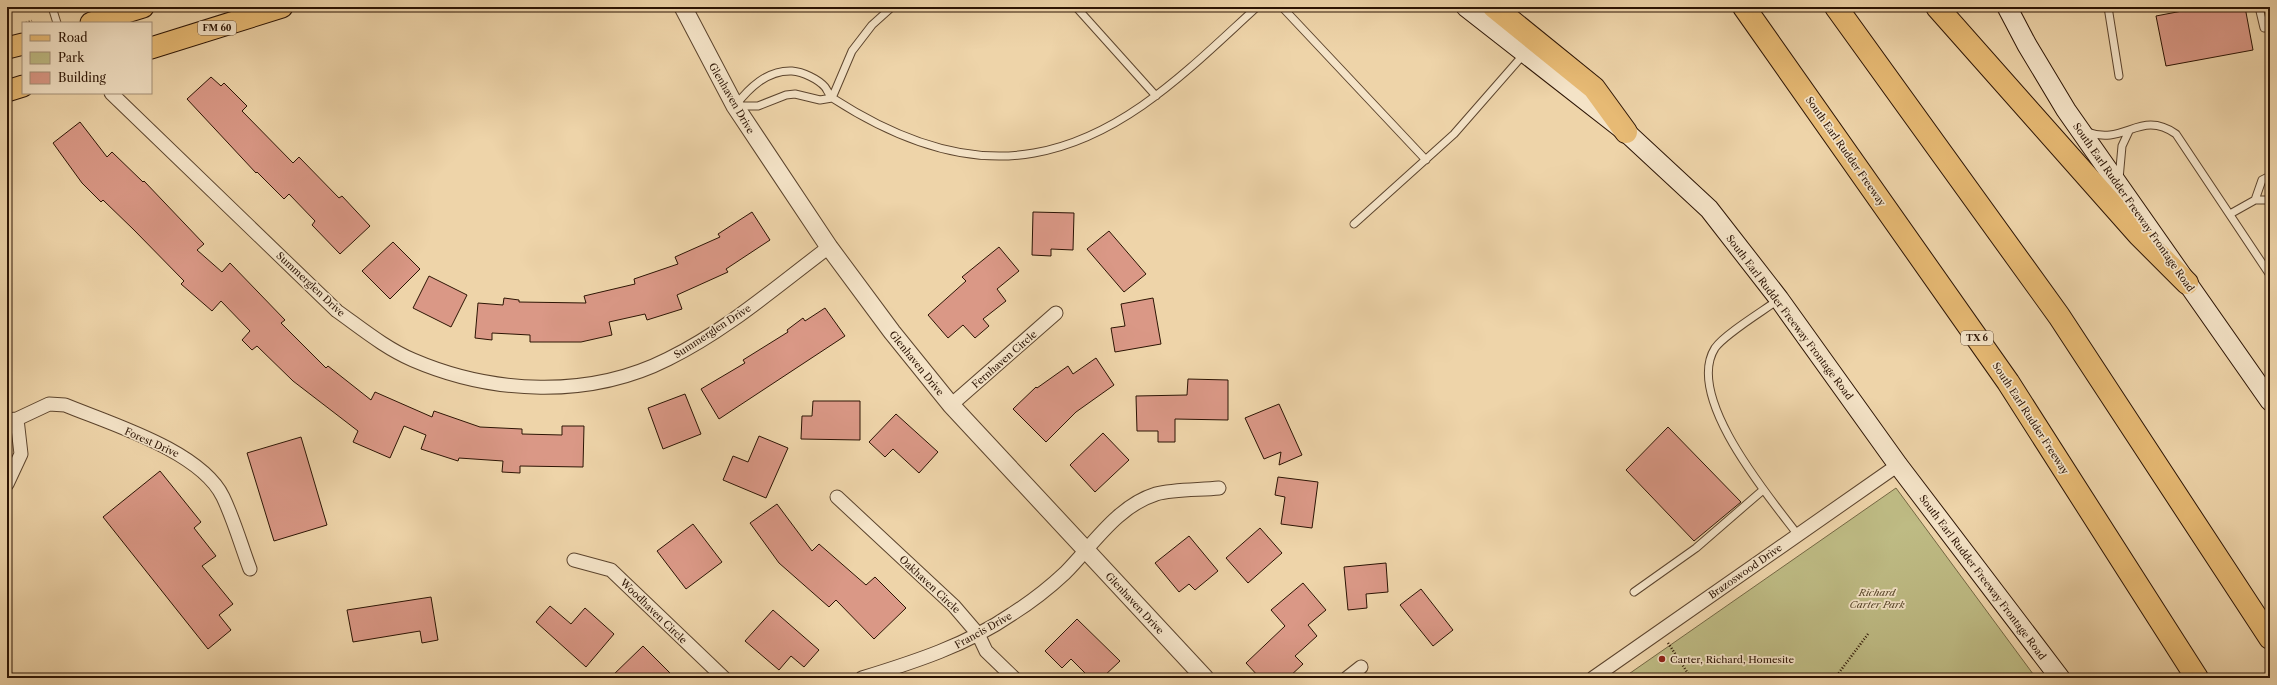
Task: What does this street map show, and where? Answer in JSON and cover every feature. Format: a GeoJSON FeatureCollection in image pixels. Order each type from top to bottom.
{"type":"FeatureCollection","features":[{"type":"Feature","properties":{"kind":"highway"},"geometry":{"type":"LineString","coordinates":[[1494,7],[1594,88],[1626,132]]}},
{"type":"Feature","properties":{"kind":"highway","name":"South Earl Rudder Freeway"},"geometry":{"type":"LineString","coordinates":[[1744,7],[2008,382],[2196,678]]}},
{"type":"Feature","properties":{"kind":"highway"},"geometry":{"type":"LineString","coordinates":[[1836,7],[2059,316],[2270,638]]}},
{"type":"Feature","properties":{"kind":"highway"},"geometry":{"type":"LineString","coordinates":[[1937,7],[2139,235],[2187,283]]}},
{"type":"Feature","properties":{"kind":"main road"},"geometry":{"type":"LineString","coordinates":[[94,22],[143,7]]}},
{"type":"Feature","properties":{"kind":"main road","name":"FM 60"},"geometry":{"type":"LineString","coordinates":[[152,48],[282,7]]}},
{"type":"Feature","properties":{"kind":"main road","name":"South Earl Rudder Freeway Frontage Road"},"geometry":{"type":"LineString","coordinates":[[1466,7],[1526,52],[1626,132],[1708,209],[1779,300],[1898,465],[2060,678]]}},
{"type":"Feature","properties":{"kind":"main road","name":"South Earl Rudder Freeway Frontage Road"},"geometry":{"type":"LineString","coordinates":[[2010,8],[2027,45],[2080,129],[2270,401]]}},
{"type":"Feature","properties":{"kind":"main road"},"geometry":{"type":"LineString","coordinates":[[7,48],[22,44]]}},
{"type":"Feature","properties":{"kind":"main road"},"geometry":{"type":"LineString","coordinates":[[7,91],[22,86]]}},
{"type":"Feature","properties":{"kind":"street","name":"Glenhaven Drive"},"geometry":{"type":"LineString","coordinates":[[683,7],[735,106],[830,247],[892,332],[951,405],[1205,678]]}},
{"type":"Feature","properties":{"kind":"street","name":"Summerglen Drive"},"geometry":{"type":"LineString","coordinates":[[112,94],[337,310],[375,338],[411,359],[446,372],[489,382],[539,387],[574,386],[616,379],[668,360],[709,335],[830,247]]}},
{"type":"Feature","properties":{"kind":"street","name":"Fernhaven Circle"},"geometry":{"type":"LineString","coordinates":[[951,405],[1056,313]]}},
{"type":"Feature","properties":{"kind":"street","name":"Forest Drive"},"geometry":{"type":"LineString","coordinates":[[7,484],[21,454],[12,420],[49,404],[65,405],[178,452],[196,464],[212,480],[223,496],[250,569]]}},
{"type":"Feature","properties":{"kind":"street","name":"Brazoswood Drive"},"geometry":{"type":"LineString","coordinates":[[1592,678],[1898,465]]}},
{"type":"Feature","properties":{"kind":"street","name":"Francis Drive"},"geometry":{"type":"LineString","coordinates":[[862,678],[942,652],[1012,615],[1046,589],[1065,572],[1085,549],[1122,514],[1136,503],[1156,494],[1219,488]]}},
{"type":"Feature","properties":{"kind":"street","name":"Oakhaven Circle"},"geometry":{"type":"LineString","coordinates":[[837,498],[954,606],[978,634],[986,651],[1014,678]]}},
{"type":"Feature","properties":{"kind":"street","name":"Woodhaven Circle"},"geometry":{"type":"LineString","coordinates":[[574,560],[611,570],[724,678]]}},
{"type":"Feature","properties":{"kind":"street"},"geometry":{"type":"LineString","coordinates":[[1347,678],[1361,667]]}},
{"type":"Feature","properties":{"kind":"lane"},"geometry":{"type":"LineString","coordinates":[[52,7],[57,22]]}},
{"type":"Feature","properties":{"kind":"lane"},"geometry":{"type":"LineString","coordinates":[[832,98],[852,51],[872,25],[892,7]]}},
{"type":"Feature","properties":{"kind":"lane"},"geometry":{"type":"LineString","coordinates":[[1076,7],[1156,96]]}},
{"type":"Feature","properties":{"kind":"lane"},"geometry":{"type":"LineString","coordinates":[[735,106],[750,88],[773,74],[794,71],[818,81],[832,98],[904,136],[935,148],[961,153],[1012,156],[1040,152],[1073,143],[1098,132],[1156,96],[1191,67],[1257,7]]}},
{"type":"Feature","properties":{"kind":"lane"},"geometry":{"type":"LineString","coordinates":[[1282,7],[1426,160]]}},
{"type":"Feature","properties":{"kind":"lane"},"geometry":{"type":"LineString","coordinates":[[2108,7],[2119,76]]}},
{"type":"Feature","properties":{"kind":"lane"},"geometry":{"type":"LineString","coordinates":[[2259,7],[2264,28],[2270,26]]}},
{"type":"Feature","properties":{"kind":"lane"},"geometry":{"type":"LineString","coordinates":[[1354,224],[1426,160],[1471,116],[1526,52]]}},
{"type":"Feature","properties":{"kind":"lane"},"geometry":{"type":"LineString","coordinates":[[735,106],[758,106],[786,95],[795,94],[820,100],[832,98]]}},
{"type":"Feature","properties":{"kind":"lane"},"geometry":{"type":"LineString","coordinates":[[2080,129],[2098,136],[2109,136],[2129,131],[2146,124],[2164,126],[2176,134],[2270,275]]}},
{"type":"Feature","properties":{"kind":"lane"},"geometry":{"type":"LineString","coordinates":[[2119,186],[2122,146],[2129,131]]}},
{"type":"Feature","properties":{"kind":"lane"},"geometry":{"type":"LineString","coordinates":[[2255,200],[2262,180],[2270,176]]}},
{"type":"Feature","properties":{"kind":"lane"},"geometry":{"type":"LineString","coordinates":[[2230,214],[2255,200],[2270,200]]}},
{"type":"Feature","properties":{"kind":"lane"},"geometry":{"type":"LineString","coordinates":[[1779,300],[1730,335],[1715,348],[1710,365],[1710,380],[1714,402],[1723,426],[1763,490],[1798,535]]}},
{"type":"Feature","properties":{"kind":"lane"},"geometry":{"type":"LineString","coordinates":[[1634,592],[1696,548],[1763,490]]}},
{"type":"Feature","properties":{"kind":"path"},"geometry":{"type":"LineString","coordinates":[[1661,630],[1691,678]]}},
{"type":"Feature","properties":{"kind":"path"},"geometry":{"type":"LineString","coordinates":[[1836,678],[1868,634]]}},
{"type":"Feature","properties":{"kind":"green space","name":"Richard Carter Park"},"geometry":{"type":"Polygon","coordinates":[[[1896,488],[2036,678],[1623,678],[1896,488]]]}},
{"type":"Feature","properties":{"kind":"building"},"geometry":{"type":"Polygon","coordinates":[[[2203,7],[2245,7],[2253,50],[2166,66],[2156,16],[2203,7]]]}},
{"type":"Feature","properties":{"kind":"building"},"geometry":{"type":"Polygon","coordinates":[[[211,77],[221,86],[224,83],[247,106],[242,111],[293,163],[299,157],[339,198],[342,196],[370,226],[340,254],[312,225],[315,221],[289,194],[284,199],[257,172],[256,173],[187,99],[211,77]]]}},
{"type":"Feature","properties":{"kind":"building"},"geometry":{"type":"Polygon","coordinates":[[[80,122],[107,157],[112,152],[143,182],[144,181],[204,244],[197,250],[222,272],[230,263],[285,320],[281,323],[326,368],[328,366],[371,400],[375,392],[432,417],[434,411],[480,427],[522,429],[522,434],[562,435],[562,426],[584,426],[583,467],[520,466],[520,473],[502,472],[503,461],[459,458],[458,461],[421,449],[426,435],[404,426],[390,458],[353,442],[358,431],[293,381],[257,346],[252,350],[242,340],[250,331],[221,301],[212,311],[181,284],[184,281],[134,230],[103,200],[101,202],[82,183],[53,143],[80,122]]]}},
{"type":"Feature","properties":{"kind":"building"},"geometry":{"type":"Polygon","coordinates":[[[752,212],[770,240],[726,269],[728,272],[677,295],[682,309],[647,320],[645,314],[609,322],[612,335],[581,342],[530,342],[530,335],[492,333],[492,340],[475,338],[478,303],[503,305],[504,298],[519,300],[519,302],[586,303],[584,296],[635,284],[634,279],[678,264],[675,257],[720,237],[718,234],[752,212]]]}},
{"type":"Feature","properties":{"kind":"building"},"geometry":{"type":"Polygon","coordinates":[[[1033,212],[1074,213],[1073,250],[1051,249],[1051,256],[1032,255],[1033,212]]]}},
{"type":"Feature","properties":{"kind":"building"},"geometry":{"type":"Polygon","coordinates":[[[1109,231],[1146,274],[1124,292],[1087,249],[1109,231]]]}},
{"type":"Feature","properties":{"kind":"building"},"geometry":{"type":"Polygon","coordinates":[[[393,242],[420,269],[390,299],[362,271],[393,242]]]}},
{"type":"Feature","properties":{"kind":"building"},"geometry":{"type":"Polygon","coordinates":[[[999,247],[1019,271],[997,289],[1006,301],[983,319],[989,326],[975,338],[963,325],[948,338],[928,315],[966,281],[962,277],[999,247]]]}},
{"type":"Feature","properties":{"kind":"building"},"geometry":{"type":"Polygon","coordinates":[[[429,276],[467,295],[451,327],[413,308],[429,276]]]}},
{"type":"Feature","properties":{"kind":"building"},"geometry":{"type":"Polygon","coordinates":[[[1153,298],[1161,344],[1115,352],[1111,328],[1125,326],[1121,304],[1153,298]]]}},
{"type":"Feature","properties":{"kind":"building"},"geometry":{"type":"Polygon","coordinates":[[[825,308],[845,336],[719,419],[701,389],[745,363],[743,360],[788,332],[787,330],[803,318],[805,321],[825,308]]]}},
{"type":"Feature","properties":{"kind":"building"},"geometry":{"type":"Polygon","coordinates":[[[1096,358],[1114,385],[1076,412],[1046,442],[1013,409],[1036,387],[1037,388],[1068,366],[1073,374],[1096,358]]]}},
{"type":"Feature","properties":{"kind":"building"},"geometry":{"type":"Polygon","coordinates":[[[1188,379],[1228,380],[1228,420],[1175,419],[1175,442],[1158,442],[1158,431],[1137,431],[1136,396],[1187,395],[1188,379]]]}},
{"type":"Feature","properties":{"kind":"building"},"geometry":{"type":"Polygon","coordinates":[[[685,394],[701,434],[663,449],[648,408],[685,394]]]}},
{"type":"Feature","properties":{"kind":"building"},"geometry":{"type":"Polygon","coordinates":[[[813,401],[860,401],[860,440],[801,439],[802,416],[812,416],[813,401]]]}},
{"type":"Feature","properties":{"kind":"building"},"geometry":{"type":"Polygon","coordinates":[[[1279,404],[1302,455],[1279,465],[1281,452],[1264,459],[1245,418],[1279,404]]]}},
{"type":"Feature","properties":{"kind":"building"},"geometry":{"type":"Polygon","coordinates":[[[896,414],[938,452],[919,473],[893,449],[885,457],[869,442],[896,414]]]}},
{"type":"Feature","properties":{"kind":"building"},"geometry":{"type":"Polygon","coordinates":[[[1668,427],[1741,502],[1694,541],[1626,470],[1668,427]]]}},
{"type":"Feature","properties":{"kind":"building"},"geometry":{"type":"Polygon","coordinates":[[[1103,433],[1129,460],[1095,492],[1070,465],[1103,433]]]}},
{"type":"Feature","properties":{"kind":"building"},"geometry":{"type":"Polygon","coordinates":[[[759,436],[788,448],[766,498],[723,480],[733,456],[748,462],[759,436]]]}},
{"type":"Feature","properties":{"kind":"building"},"geometry":{"type":"Polygon","coordinates":[[[301,437],[327,525],[274,541],[247,453],[301,437]]]}},
{"type":"Feature","properties":{"kind":"building"},"geometry":{"type":"Polygon","coordinates":[[[160,471],[201,522],[194,528],[216,556],[202,566],[233,604],[219,615],[231,630],[208,649],[103,517],[160,471]]]}},
{"type":"Feature","properties":{"kind":"building"},"geometry":{"type":"Polygon","coordinates":[[[1278,477],[1318,482],[1312,528],[1281,524],[1285,497],[1275,495],[1278,477]]]}},
{"type":"Feature","properties":{"kind":"building"},"geometry":{"type":"Polygon","coordinates":[[[777,504],[812,551],[819,544],[866,585],[875,577],[906,608],[874,639],[836,600],[829,607],[779,563],[750,523],[777,504]]]}},
{"type":"Feature","properties":{"kind":"building"},"geometry":{"type":"Polygon","coordinates":[[[693,524],[722,562],[686,589],[657,551],[693,524]]]}},
{"type":"Feature","properties":{"kind":"building"},"geometry":{"type":"Polygon","coordinates":[[[1260,528],[1282,553],[1248,583],[1226,558],[1260,528]]]}},
{"type":"Feature","properties":{"kind":"building"},"geometry":{"type":"Polygon","coordinates":[[[1189,536],[1218,571],[1195,590],[1189,584],[1179,592],[1155,563],[1189,536]]]}},
{"type":"Feature","properties":{"kind":"building"},"geometry":{"type":"Polygon","coordinates":[[[1386,563],[1388,592],[1366,594],[1367,608],[1348,610],[1344,567],[1386,563]]]}},
{"type":"Feature","properties":{"kind":"building"},"geometry":{"type":"Polygon","coordinates":[[[1303,583],[1326,610],[1308,625],[1317,636],[1295,656],[1303,664],[1288,678],[1260,678],[1246,663],[1285,626],[1271,610],[1303,583]]]}},
{"type":"Feature","properties":{"kind":"building"},"geometry":{"type":"Polygon","coordinates":[[[1421,589],[1453,630],[1433,646],[1400,605],[1421,589]]]}},
{"type":"Feature","properties":{"kind":"building"},"geometry":{"type":"Polygon","coordinates":[[[431,597],[438,640],[422,643],[420,631],[353,642],[347,610],[431,597]]]}},
{"type":"Feature","properties":{"kind":"building"},"geometry":{"type":"Polygon","coordinates":[[[550,606],[571,624],[585,608],[614,634],[586,667],[536,622],[550,606]]]}},
{"type":"Feature","properties":{"kind":"building"},"geometry":{"type":"Polygon","coordinates":[[[773,610],[819,650],[804,667],[791,656],[779,670],[745,641],[773,610]]]}},
{"type":"Feature","properties":{"kind":"building"},"geometry":{"type":"Polygon","coordinates":[[[1077,619],[1120,661],[1102,678],[1090,678],[1071,659],[1062,668],[1045,651],[1077,619]]]}},
{"type":"Feature","properties":{"kind":"building"},"geometry":{"type":"Polygon","coordinates":[[[643,646],[675,678],[610,678],[643,646]]]}},
{"type":"Feature","properties":{"kind":"place","name":"Carter, Richard, Homesite"},"geometry":{"type":"Point","coordinates":[1662,659]}}]}
